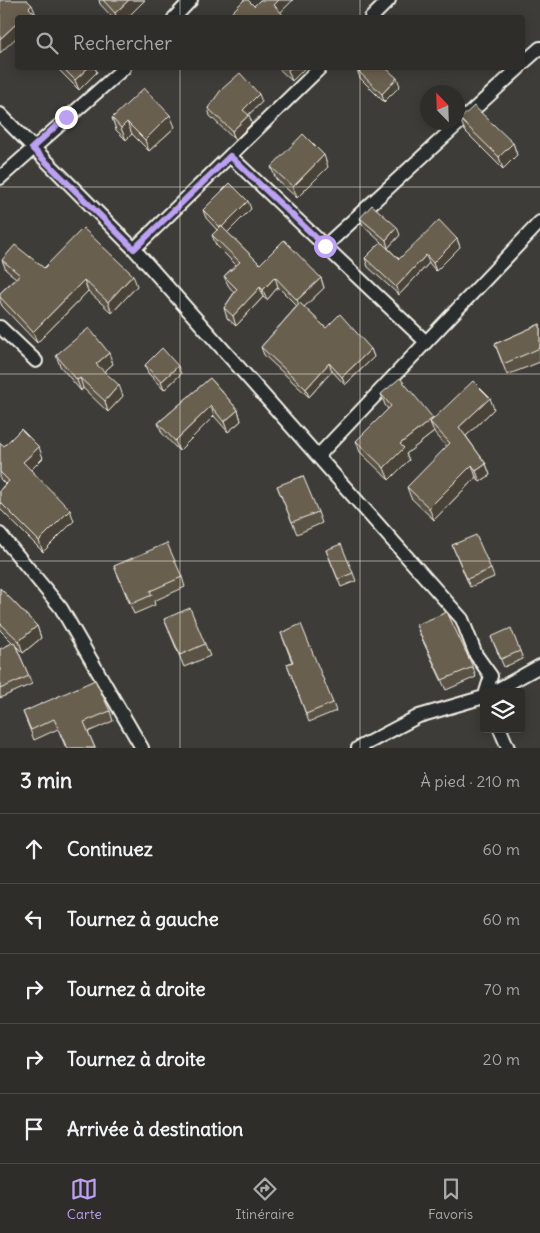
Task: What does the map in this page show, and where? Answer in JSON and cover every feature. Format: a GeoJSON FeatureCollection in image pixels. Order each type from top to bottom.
{"type":"FeatureCollection","features":[{"type":"Feature","properties":{"kind":"street"},"geometry":{"type":"LineString","coordinates":[[177,15],[191,0]]}},
{"type":"Feature","properties":{"kind":"street"},"geometry":{"type":"LineString","coordinates":[[374,15],[389,0]]}},
{"type":"Feature","properties":{"kind":"street"},"geometry":{"type":"LineString","coordinates":[[525,61],[540,48]]}},
{"type":"Feature","properties":{"kind":"street"},"geometry":{"type":"LineString","coordinates":[[0,178],[122,70]]}},
{"type":"Feature","properties":{"kind":"street"},"geometry":{"type":"LineString","coordinates":[[134,249],[318,70]]}},
{"type":"Feature","properties":{"kind":"street"},"geometry":{"type":"LineString","coordinates":[[325,246],[517,70]]}},
{"type":"Feature","properties":{"kind":"street"},"geometry":{"type":"LineString","coordinates":[[0,114],[134,249],[462,619],[476,655],[491,676],[487,688]]}},
{"type":"Feature","properties":{"kind":"street"},"geometry":{"type":"LineString","coordinates":[[230,156],[426,342]]}},
{"type":"Feature","properties":{"kind":"street"},"geometry":{"type":"LineString","coordinates":[[318,456],[540,222]]}},
{"type":"Feature","properties":{"kind":"street"},"geometry":{"type":"LineString","coordinates":[[0,327],[36,361]]}},
{"type":"Feature","properties":{"kind":"street"},"geometry":{"type":"LineString","coordinates":[[0,534],[61,608],[142,748]]}},
{"type":"Feature","properties":{"kind":"street"},"geometry":{"type":"LineString","coordinates":[[500,688],[540,666]]}},
{"type":"Feature","properties":{"kind":"street"},"geometry":{"type":"LineString","coordinates":[[358,748],[419,716],[480,698]]}},
{"type":"Feature","properties":{"kind":"street"},"geometry":{"type":"LineString","coordinates":[[502,733],[508,748]]}},
{"type":"Feature","properties":{"kind":"building"},"geometry":{"type":"Polygon","coordinates":[[[0,0],[27,0],[32,5],[29,8],[36,15],[15,15],[15,25],[0,39],[0,0]]]}},
{"type":"Feature","properties":{"kind":"building"},"geometry":{"type":"Polygon","coordinates":[[[103,0],[129,0],[115,13],[103,0]]]}},
{"type":"Feature","properties":{"kind":"building"},"geometry":{"type":"Polygon","coordinates":[[[244,0],[248,0],[254,6],[260,0],[279,0],[274,5],[283,15],[233,15],[231,13],[244,0]]]}},
{"type":"Feature","properties":{"kind":"building"},"geometry":{"type":"Polygon","coordinates":[[[65,70],[86,70],[75,80],[65,70]]]}},
{"type":"Feature","properties":{"kind":"building"},"geometry":{"type":"Polygon","coordinates":[[[357,70],[388,70],[397,78],[382,94],[357,70]]]}},
{"type":"Feature","properties":{"kind":"building"},"geometry":{"type":"Polygon","coordinates":[[[240,73],[259,94],[243,110],[249,115],[232,131],[208,108],[221,90],[240,73]]]}},
{"type":"Feature","properties":{"kind":"building"},"geometry":{"type":"Polygon","coordinates":[[[144,88],[170,115],[145,140],[127,122],[121,128],[112,118],[144,88]]]}},
{"type":"Feature","properties":{"kind":"building"},"geometry":{"type":"Polygon","coordinates":[[[474,106],[513,143],[499,157],[465,124],[465,114],[474,106]]]}},
{"type":"Feature","properties":{"kind":"building"},"geometry":{"type":"Polygon","coordinates":[[[303,134],[324,155],[293,187],[271,167],[303,134]]]}},
{"type":"Feature","properties":{"kind":"building"},"geometry":{"type":"Polygon","coordinates":[[[230,183],[248,201],[220,227],[203,210],[230,183]]]}},
{"type":"Feature","properties":{"kind":"building"},"geometry":{"type":"Polygon","coordinates":[[[372,205],[397,227],[386,240],[360,218],[372,205]]]}},
{"type":"Feature","properties":{"kind":"building"},"geometry":{"type":"Polygon","coordinates":[[[439,220],[457,239],[433,263],[426,255],[396,287],[365,258],[381,242],[399,259],[439,220]]]}},
{"type":"Feature","properties":{"kind":"building"},"geometry":{"type":"Polygon","coordinates":[[[221,226],[260,264],[284,240],[321,278],[297,300],[275,277],[263,290],[260,287],[233,316],[224,308],[237,289],[224,276],[240,262],[212,235],[221,226]]]}},
{"type":"Feature","properties":{"kind":"building"},"geometry":{"type":"Polygon","coordinates":[[[83,228],[133,275],[108,302],[84,280],[33,332],[0,297],[0,293],[20,275],[2,260],[15,245],[44,268],[83,228]]]}},
{"type":"Feature","properties":{"kind":"building"},"geometry":{"type":"Polygon","coordinates":[[[300,303],[326,328],[340,314],[371,349],[342,377],[329,363],[306,389],[261,347],[300,303]]]}},
{"type":"Feature","properties":{"kind":"building"},"geometry":{"type":"Polygon","coordinates":[[[540,324],[540,348],[503,364],[495,344],[540,324]]]}},
{"type":"Feature","properties":{"kind":"building"},"geometry":{"type":"Polygon","coordinates":[[[89,328],[109,353],[96,364],[119,385],[105,401],[80,378],[77,380],[56,355],[89,328]]]}},
{"type":"Feature","properties":{"kind":"building"},"geometry":{"type":"Polygon","coordinates":[[[162,348],[178,366],[161,382],[145,365],[162,348]]]}},
{"type":"Feature","properties":{"kind":"building"},"geometry":{"type":"Polygon","coordinates":[[[210,378],[238,410],[224,422],[211,406],[175,441],[158,423],[210,378]]]}},
{"type":"Feature","properties":{"kind":"building"},"geometry":{"type":"Polygon","coordinates":[[[400,378],[433,418],[400,444],[404,448],[384,468],[356,441],[391,406],[381,394],[400,378]]]}},
{"type":"Feature","properties":{"kind":"building"},"geometry":{"type":"Polygon","coordinates":[[[473,381],[490,398],[459,427],[486,464],[476,471],[472,465],[429,508],[407,487],[450,443],[430,422],[473,381]]]}},
{"type":"Feature","properties":{"kind":"building"},"geometry":{"type":"Polygon","coordinates":[[[21,429],[39,447],[23,462],[70,510],[39,541],[0,502],[0,490],[9,481],[0,472],[0,442],[4,446],[21,429]]]}},
{"type":"Feature","properties":{"kind":"building"},"geometry":{"type":"Polygon","coordinates":[[[303,476],[318,512],[292,522],[277,486],[303,476]]]}},
{"type":"Feature","properties":{"kind":"building"},"geometry":{"type":"Polygon","coordinates":[[[476,535],[491,569],[467,579],[452,545],[476,535]]]}},
{"type":"Feature","properties":{"kind":"building"},"geometry":{"type":"Polygon","coordinates":[[[167,543],[182,577],[150,591],[152,595],[131,604],[114,566],[167,543]]]}},
{"type":"Feature","properties":{"kind":"building"},"geometry":{"type":"Polygon","coordinates":[[[341,544],[353,573],[338,579],[326,550],[341,544]]]}},
{"type":"Feature","properties":{"kind":"building"},"geometry":{"type":"Polygon","coordinates":[[[0,588],[37,626],[19,641],[0,623],[0,588]]]}},
{"type":"Feature","properties":{"kind":"building"},"geometry":{"type":"Polygon","coordinates":[[[190,608],[205,644],[180,655],[164,619],[190,608]]]}},
{"type":"Feature","properties":{"kind":"building"},"geometry":{"type":"Polygon","coordinates":[[[447,612],[473,667],[442,680],[416,625],[447,612]]]}},
{"type":"Feature","properties":{"kind":"building"},"geometry":{"type":"Polygon","coordinates":[[[301,624],[333,703],[306,714],[287,664],[293,662],[281,633],[301,624]]]}},
{"type":"Feature","properties":{"kind":"building"},"geometry":{"type":"Polygon","coordinates":[[[511,628],[520,651],[501,659],[491,637],[511,628]]]}},
{"type":"Feature","properties":{"kind":"building"},"geometry":{"type":"Polygon","coordinates":[[[14,642],[29,676],[0,689],[0,649],[14,642]]]}},
{"type":"Feature","properties":{"kind":"building"},"geometry":{"type":"Polygon","coordinates":[[[95,680],[110,711],[84,722],[95,748],[67,748],[54,719],[31,730],[23,712],[95,680]]]}},
{"type":"Feature","properties":{"kind":"route"},"geometry":{"type":"LineString","coordinates":[[66,117],[32,148],[134,249],[230,156],[325,246]]}}]}
